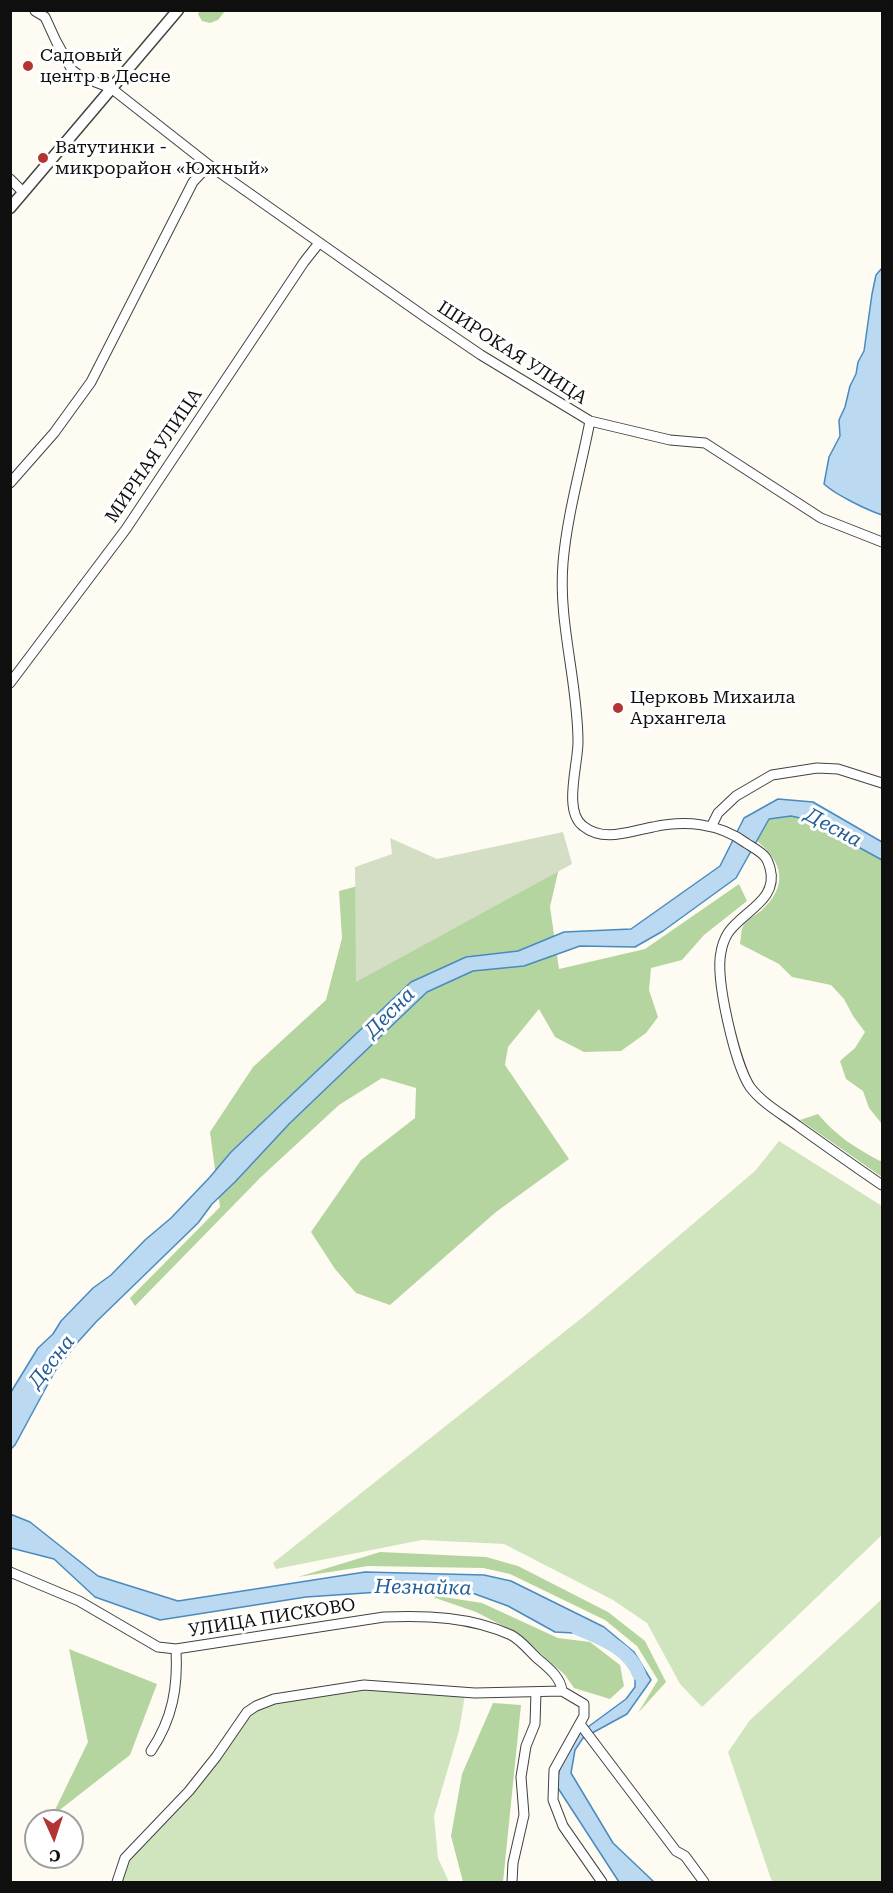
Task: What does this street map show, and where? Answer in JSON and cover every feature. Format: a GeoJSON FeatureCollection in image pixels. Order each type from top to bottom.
{"type":"FeatureCollection","features":[{"type":"Feature","properties":{"kind":"street"},"geometry":{"type":"LineString","coordinates":[[10,208],[178,10]]}},
{"type":"Feature","properties":{"kind":"street","name":"ШИРОКАЯ УЛИЦА"},"geometry":{"type":"LineString","coordinates":[[35,12],[45,17],[72,70],[80,76],[111,88],[209,165],[319,243],[481,355],[590,421],[563,563],[562,601],[578,725],[577,761],[572,796],[574,815],[584,827],[601,834],[619,836],[654,826],[712,825]]}},
{"type":"Feature","properties":{"kind":"street"},"geometry":{"type":"LineString","coordinates":[[10,483],[54,433],[91,382],[193,182],[209,165]]}},
{"type":"Feature","properties":{"kind":"street"},"geometry":{"type":"LineString","coordinates":[[10,179],[24,192]]}},
{"type":"Feature","properties":{"kind":"street","name":"МИРНАЯ УЛИЦА"},"geometry":{"type":"LineString","coordinates":[[10,683],[15,670],[126,530],[304,262],[319,243]]}},
{"type":"Feature","properties":{"kind":"street"},"geometry":{"type":"LineString","coordinates":[[590,421],[670,440],[705,443],[821,518],[882,542]]}},
{"type":"Feature","properties":{"kind":"street"},"geometry":{"type":"LineString","coordinates":[[882,783],[838,769],[817,768],[772,776],[736,796],[718,813],[712,825],[733,833],[766,858],[773,881],[768,892],[729,932],[721,951],[719,968],[733,1044],[742,1070],[751,1087],[768,1104],[882,1185]]}},
{"type":"Feature","properties":{"kind":"street","name":"УЛИЦА ПИСКОВО"},"geometry":{"type":"LineString","coordinates":[[10,1572],[79,1601],[158,1647],[176,1649],[384,1617],[416,1616],[467,1621],[512,1636],[547,1667],[561,1683],[562,1692]]}},
{"type":"Feature","properties":{"kind":"street"},"geometry":{"type":"LineString","coordinates":[[151,1751],[171,1712],[177,1677],[176,1649]]}},
{"type":"Feature","properties":{"kind":"street"},"geometry":{"type":"LineString","coordinates":[[117,1882],[125,1858],[189,1791],[247,1712],[274,1699],[364,1685],[475,1693],[562,1692],[584,1704],[585,1716],[581,1726],[554,1770],[553,1800],[563,1826],[602,1882]]}},
{"type":"Feature","properties":{"kind":"street"},"geometry":{"type":"LineString","coordinates":[[512,1882],[513,1863],[524,1815],[521,1776],[526,1746],[535,1724],[536,1692]]}},
{"type":"Feature","properties":{"kind":"street"},"geometry":{"type":"LineString","coordinates":[[581,1726],[676,1851],[685,1856],[704,1882]]}},
{"type":"Feature","properties":{"kind":"green space"},"geometry":{"type":"Polygon","coordinates":[[[200,10],[225,11],[218,20],[210,23],[202,21],[198,14],[200,10]]]}},
{"type":"Feature","properties":{"kind":"green space"},"geometry":{"type":"Polygon","coordinates":[[[791,816],[809,820],[882,860],[882,1124],[869,1108],[863,1091],[846,1079],[840,1061],[855,1048],[865,1032],[844,999],[831,985],[792,977],[779,964],[740,944],[743,926],[770,902],[779,884],[777,866],[773,858],[757,841],[769,819],[791,816]]]}},
{"type":"Feature","properties":{"kind":"green space"},"geometry":{"type":"Polygon","coordinates":[[[563,832],[572,864],[356,982],[355,867],[392,854],[390,838],[437,859],[563,832]]]}},
{"type":"Feature","properties":{"kind":"green space"},"geometry":{"type":"Polygon","coordinates":[[[562,855],[550,907],[559,969],[645,949],[739,884],[747,901],[704,935],[682,960],[651,968],[649,990],[658,1017],[646,1033],[621,1051],[584,1052],[555,1037],[539,1009],[508,1047],[505,1065],[569,1159],[496,1212],[390,1305],[356,1293],[335,1269],[311,1232],[361,1160],[415,1118],[416,1088],[382,1078],[339,1105],[261,1177],[135,1306],[130,1298],[220,1207],[210,1132],[253,1067],[326,1000],[342,938],[339,891],[414,871],[562,855]]]}},
{"type":"Feature","properties":{"kind":"green space"},"geometry":{"type":"Polygon","coordinates":[[[818,1114],[847,1141],[880,1161],[882,1160],[882,1177],[800,1120],[818,1114]]]}},
{"type":"Feature","properties":{"kind":"green space"},"geometry":{"type":"Polygon","coordinates":[[[779,1141],[882,1206],[882,1535],[702,1707],[680,1684],[647,1623],[613,1600],[504,1544],[422,1540],[276,1569],[273,1563],[588,1313],[755,1171],[779,1141]]]}},
{"type":"Feature","properties":{"kind":"green space"},"geometry":{"type":"Polygon","coordinates":[[[380,1552],[486,1557],[518,1566],[608,1612],[645,1641],[666,1682],[638,1713],[658,1680],[637,1646],[605,1620],[510,1574],[483,1568],[368,1566],[298,1577],[380,1552]]]}},
{"type":"Feature","properties":{"kind":"green space"},"geometry":{"type":"Polygon","coordinates":[[[424,1594],[482,1603],[558,1638],[590,1642],[620,1665],[624,1686],[610,1699],[574,1688],[565,1675],[519,1634],[476,1612],[424,1594]]]}},
{"type":"Feature","properties":{"kind":"green space"},"geometry":{"type":"Polygon","coordinates":[[[882,1599],[882,1882],[772,1882],[728,1752],[750,1720],[882,1599]]]}},
{"type":"Feature","properties":{"kind":"green space"},"geometry":{"type":"Polygon","coordinates":[[[69,1649],[157,1684],[130,1755],[61,1809],[55,1809],[88,1742],[69,1649]]]}},
{"type":"Feature","properties":{"kind":"green space"},"geometry":{"type":"Polygon","coordinates":[[[332,1686],[465,1695],[459,1731],[434,1816],[438,1858],[449,1882],[118,1882],[124,1862],[215,1762],[256,1709],[332,1686]]]}},
{"type":"Feature","properties":{"kind":"green space"},"geometry":{"type":"Polygon","coordinates":[[[493,1703],[521,1705],[503,1882],[463,1882],[451,1836],[462,1774],[493,1703]]]}},
{"type":"Feature","properties":{"kind":"water"},"geometry":{"type":"Polygon","coordinates":[[[882,268],[882,515],[852,502],[824,484],[829,457],[840,436],[839,420],[856,374],[858,362],[864,351],[876,275],[882,268]]]}},
{"type":"Feature","properties":{"kind":"water","name":"Десна"},"geometry":{"type":"Polygon","coordinates":[[[778,799],[813,802],[882,842],[882,860],[809,820],[791,816],[769,819],[736,878],[663,931],[635,947],[580,946],[524,966],[473,971],[427,992],[290,1123],[212,1204],[198,1223],[96,1322],[55,1371],[11,1449],[11,1392],[38,1348],[53,1334],[61,1321],[93,1288],[111,1275],[145,1240],[171,1218],[231,1152],[411,982],[466,957],[518,951],[564,932],[631,929],[720,866],[744,818],[778,799]]]}},
{"type":"Feature","properties":{"kind":"water"},"geometry":{"type":"Polygon","coordinates":[[[10,1514],[30,1522],[98,1576],[178,1601],[365,1572],[484,1575],[511,1581],[604,1627],[634,1652],[651,1680],[627,1714],[583,1738],[575,1750],[571,1773],[613,1843],[654,1882],[619,1882],[556,1785],[561,1763],[577,1735],[626,1699],[635,1687],[635,1666],[614,1643],[593,1634],[555,1632],[508,1606],[464,1590],[439,1588],[306,1597],[160,1620],[95,1597],[54,1559],[11,1548],[10,1514]]]}},
{"type":"Feature","properties":{"kind":"waterway","name":"Незнайка"},"geometry":{"type":"LineString","coordinates":[[577,1628],[613,1645],[628,1657],[639,1674]]}},
{"type":"Feature","properties":{"kind":"place","name":"Садовый центр в Десне"},"geometry":{"type":"Point","coordinates":[28,66]}},
{"type":"Feature","properties":{"kind":"place","name":"Ватутинки - микрорайон «Южный»"},"geometry":{"type":"Point","coordinates":[43,158]}},
{"type":"Feature","properties":{"kind":"place","name":"Церковь Михаила Архангела"},"geometry":{"type":"Point","coordinates":[618,708]}}]}
